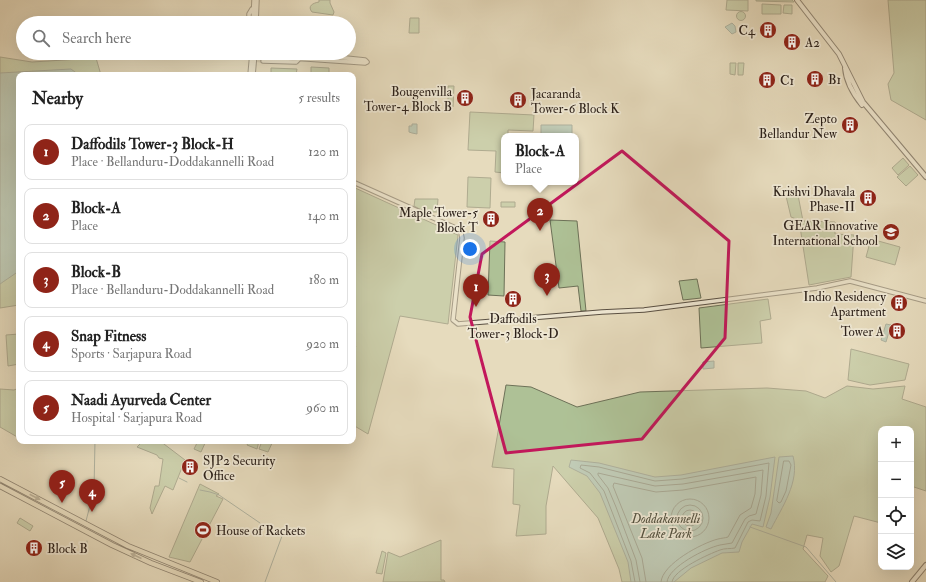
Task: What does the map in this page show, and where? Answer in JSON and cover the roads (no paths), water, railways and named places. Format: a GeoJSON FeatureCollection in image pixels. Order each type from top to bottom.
{"type":"FeatureCollection","features":[{"type":"Feature","properties":{"kind":"main road"},"geometry":{"type":"LineString","coordinates":[[797,0],[839,54],[845,68],[849,73],[860,100],[925,176]]}},
{"type":"Feature","properties":{"kind":"main road"},"geometry":{"type":"LineString","coordinates":[[0,479],[128,546],[217,582]]}},
{"type":"Feature","properties":{"kind":"main road"},"geometry":{"type":"LineString","coordinates":[[0,486],[110,547],[199,582]]}},
{"type":"Feature","properties":{"kind":"main road"},"geometry":{"type":"LineString","coordinates":[[154,564],[156,558]]}},
{"type":"Feature","properties":{"kind":"main road"},"geometry":{"type":"LineString","coordinates":[[912,582],[926,565]]}},
{"type":"Feature","properties":{"kind":"street"},"geometry":{"type":"LineString","coordinates":[[253,16],[254,0]]}},
{"type":"Feature","properties":{"kind":"street"},"geometry":{"type":"LineString","coordinates":[[256,16],[257,0]]}},
{"type":"Feature","properties":{"kind":"street"},"geometry":{"type":"LineString","coordinates":[[249,16],[253,8]]}},
{"type":"Feature","properties":{"kind":"street"},"geometry":{"type":"LineString","coordinates":[[250,72],[252,60]]}},
{"type":"Feature","properties":{"kind":"street"},"geometry":{"type":"LineString","coordinates":[[253,60],[253,72]]}},
{"type":"Feature","properties":{"kind":"street"},"geometry":{"type":"LineString","coordinates":[[263,61],[296,62],[298,60]]}},
{"type":"Feature","properties":{"kind":"street"},"geometry":{"type":"LineString","coordinates":[[335,60],[367,62],[355,60]]}},
{"type":"Feature","properties":{"kind":"street"},"geometry":{"type":"LineString","coordinates":[[356,183],[458,229],[461,233],[462,238],[453,320],[458,324],[644,310],[817,288],[850,281],[926,301]]}},
{"type":"Feature","properties":{"kind":"water"},"geometry":{"type":"Polygon","coordinates":[[[732,23],[735,26],[736,32],[732,34],[725,27],[732,23]]]}},
{"type":"Feature","properties":{"kind":"water"},"geometry":{"type":"Polygon","coordinates":[[[71,69],[75,72],[18,72],[71,69]]]}},
{"type":"Feature","properties":{"kind":"water"},"geometry":{"type":"Polygon","coordinates":[[[16,72],[16,273],[0,284],[0,73],[16,72]]]}},
{"type":"Feature","properties":{"kind":"water"},"geometry":{"type":"Polygon","coordinates":[[[412,124],[417,124],[417,134],[409,132],[409,126],[412,126],[412,124]]]}},
{"type":"Feature","properties":{"kind":"water"},"geometry":{"type":"Polygon","coordinates":[[[541,125],[572,125],[572,133],[541,133],[541,125]]]}},
{"type":"Feature","properties":{"kind":"water"},"geometry":{"type":"Polygon","coordinates":[[[886,324],[891,325],[886,342],[881,340],[886,324]]]}},
{"type":"Feature","properties":{"kind":"water"},"geometry":{"type":"Polygon","coordinates":[[[714,361],[714,368],[703,369],[703,362],[714,361]]]}},
{"type":"Feature","properties":{"kind":"water"},"geometry":{"type":"Polygon","coordinates":[[[793,456],[795,466],[792,485],[785,503],[771,529],[766,527],[771,513],[779,457],[793,456]]]}},
{"type":"Feature","properties":{"kind":"water","name":"Doddakannelli Lake Park"},"geometry":{"type":"Polygon","coordinates":[[[775,457],[770,497],[763,527],[752,524],[742,542],[739,552],[722,553],[691,568],[674,582],[631,582],[628,562],[600,493],[587,476],[569,467],[571,460],[599,463],[655,477],[681,475],[775,457]]]}},
{"type":"Feature","properties":{"kind":"waterway"},"geometry":{"type":"LineString","coordinates":[[86,521],[94,490],[95,444]]}},
{"type":"Feature","properties":{"kind":"waterway"},"geometry":{"type":"LineString","coordinates":[[179,478],[187,482]]}},
{"type":"Feature","properties":{"kind":"waterway"},"geometry":{"type":"LineString","coordinates":[[200,490],[219,495],[260,523]]}},
{"type":"Feature","properties":{"kind":"waterway"},"geometry":{"type":"LineString","coordinates":[[265,582],[282,536],[267,526]]}},
{"type":"Feature","properties":{"kind":"waterway"},"geometry":{"type":"LineString","coordinates":[[750,527],[806,547],[836,582]]}},
{"type":"Feature","properties":{"kind":"tunnel"},"geometry":{"type":"LineString","coordinates":[[255,60],[263,61]]}},
{"type":"Feature","properties":{"kind":"place","name":"C4"},"geometry":{"type":"Point","coordinates":[768,30]}},
{"type":"Feature","properties":{"kind":"place","name":"A2"},"geometry":{"type":"Point","coordinates":[792,42]}},
{"type":"Feature","properties":{"kind":"place","name":"B1"},"geometry":{"type":"Point","coordinates":[815,79]}},
{"type":"Feature","properties":{"kind":"place","name":"C1"},"geometry":{"type":"Point","coordinates":[767,80]}},
{"type":"Feature","properties":{"kind":"place","name":"Bougenvilla Tower-4 Block B"},"geometry":{"type":"Point","coordinates":[465,98]}},
{"type":"Feature","properties":{"kind":"place","name":"Jacaranda Tower-6 Block K"},"geometry":{"type":"Point","coordinates":[518,100]}},
{"type":"Feature","properties":{"kind":"place","name":"Zepto Bellandur New"},"geometry":{"type":"Point","coordinates":[850,125]}},
{"type":"Feature","properties":{"kind":"place","name":"Krishvi Dhavala Phase-II"},"geometry":{"type":"Point","coordinates":[868,198]}},
{"type":"Feature","properties":{"kind":"place","name":"Maple Tower-5 Block T"},"geometry":{"type":"Point","coordinates":[491,219]}},
{"type":"Feature","properties":{"kind":"place","name":"Block-A"},"geometry":{"type":"Point","coordinates":[540,231]}},
{"type":"Feature","properties":{"kind":"place","name":"GEAR Innovative International School"},"geometry":{"type":"Point","coordinates":[891,232]}},
{"type":"Feature","properties":{"kind":"place","name":"Block-B"},"geometry":{"type":"Point","coordinates":[547,296]}},
{"type":"Feature","properties":{"kind":"place","name":"Daffodils Tower-3 Block-D"},"geometry":{"type":"Point","coordinates":[513,299]}},
{"type":"Feature","properties":{"kind":"place","name":"Indio Residency Apartment"},"geometry":{"type":"Point","coordinates":[899,303]}},
{"type":"Feature","properties":{"kind":"place","name":"Daffodils Tower-3 Block-H"},"geometry":{"type":"Point","coordinates":[476,307]}},
{"type":"Feature","properties":{"kind":"place","name":"Tower A"},"geometry":{"type":"Point","coordinates":[897,331]}},
{"type":"Feature","properties":{"kind":"place","name":"SJP2 Security Office"},"geometry":{"type":"Point","coordinates":[190,467]}},
{"type":"Feature","properties":{"kind":"place","name":"Naadi Ayurveda Center"},"geometry":{"type":"Point","coordinates":[62,503]}},
{"type":"Feature","properties":{"kind":"place","name":"Snap Fitness"},"geometry":{"type":"Point","coordinates":[92,512]}},
{"type":"Feature","properties":{"kind":"place","name":"House of Rackets"},"geometry":{"type":"Point","coordinates":[203,530]}},
{"type":"Feature","properties":{"kind":"place","name":"Block B"},"geometry":{"type":"Point","coordinates":[34,548]}}]}
